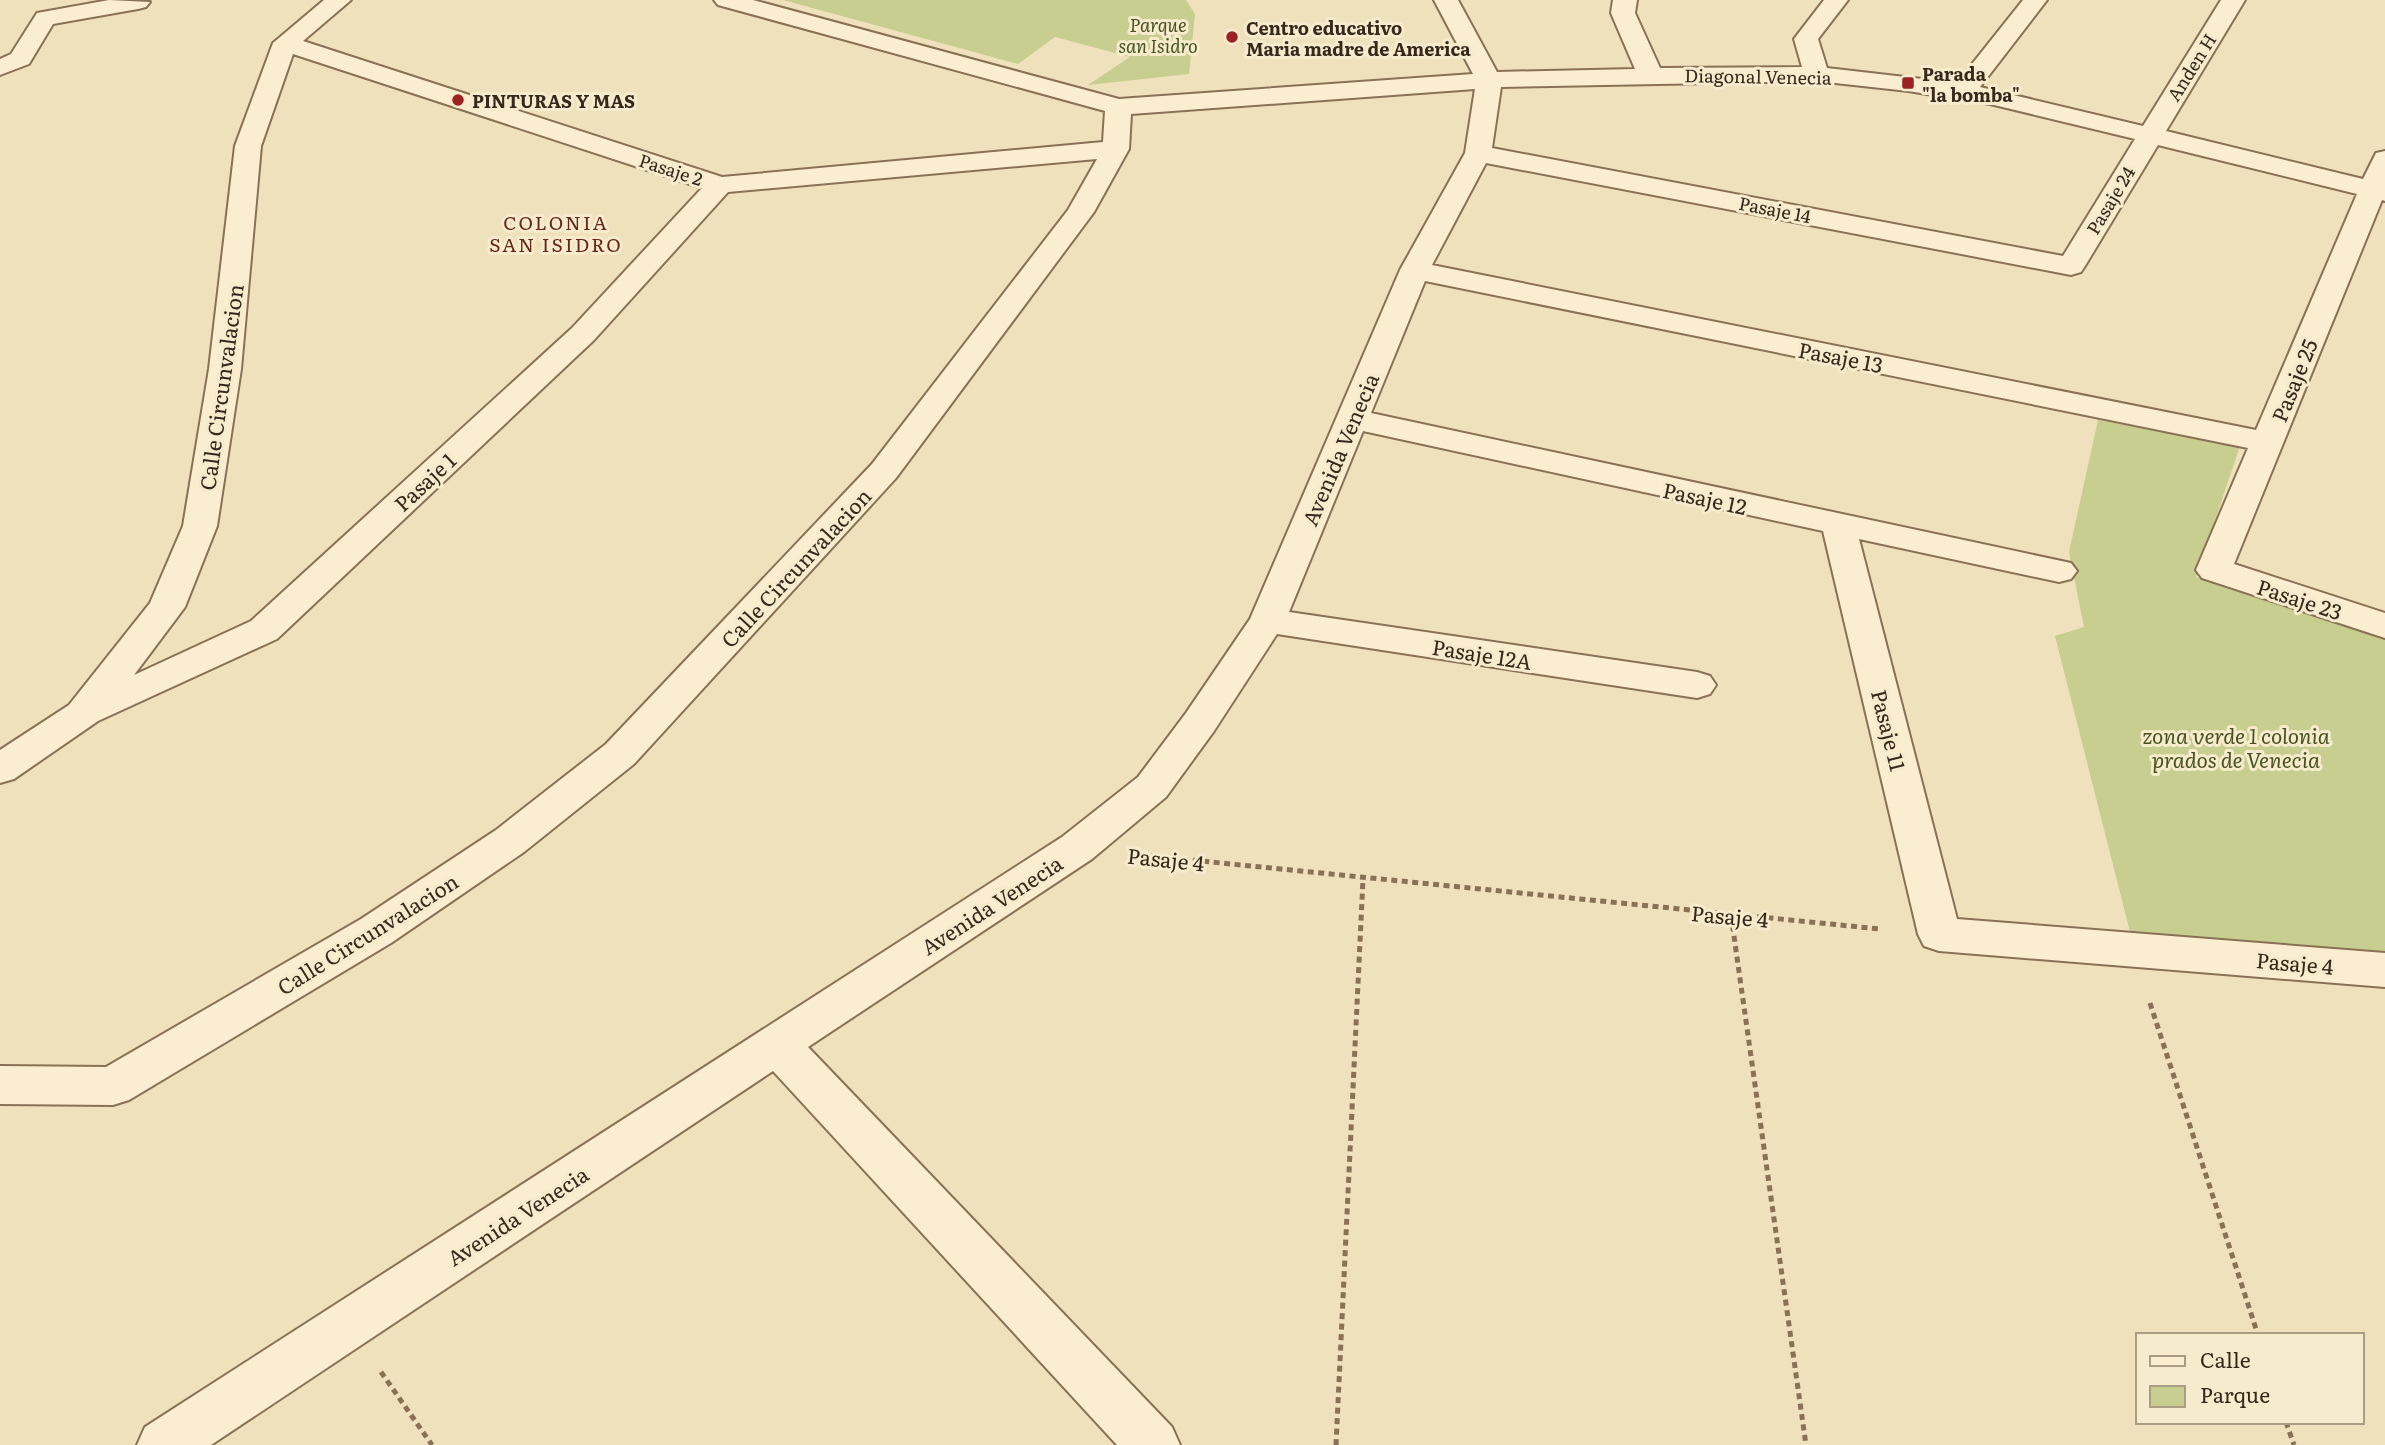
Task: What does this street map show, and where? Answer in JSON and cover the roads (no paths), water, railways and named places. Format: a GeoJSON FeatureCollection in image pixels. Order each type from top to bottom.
{"type":"FeatureCollection","features":[{"type":"Feature","properties":{"kind":"street"},"geometry":{"type":"LineString","coordinates":[[285,43],[339,0]]}},
{"type":"Feature","properties":{"kind":"street"},"geometry":{"type":"LineString","coordinates":[[726,0],[1118,107]]}},
{"type":"Feature","properties":{"kind":"street"},"geometry":{"type":"LineString","coordinates":[[1446,0],[1489,80]]}},
{"type":"Feature","properties":{"kind":"street"},"geometry":{"type":"LineString","coordinates":[[1625,0],[1623,13],[1651,76]]}},
{"type":"Feature","properties":{"kind":"street"},"geometry":{"type":"LineString","coordinates":[[1817,74],[1806,39],[1836,0]]}},
{"type":"Feature","properties":{"kind":"street"},"geometry":{"type":"LineString","coordinates":[[1963,92],[2035,0]]}},
{"type":"Feature","properties":{"kind":"street","name":"Anden H"},"geometry":{"type":"LineString","coordinates":[[2149,135],[2233,0]]}},
{"type":"Feature","properties":{"kind":"street"},"geometry":{"type":"LineString","coordinates":[[0,68],[20,59],[45,18],[138,2]]}},
{"type":"Feature","properties":{"kind":"street","name":"Pasaje 2"},"geometry":{"type":"LineString","coordinates":[[285,43],[720,185],[1116,149]]}},
{"type":"Feature","properties":{"kind":"street","name":"Calle Circunvalacion"},"geometry":{"type":"LineString","coordinates":[[0,769],[83,714],[167,607],[200,526],[225,369],[248,146],[285,43]]}},
{"type":"Feature","properties":{"kind":"street","name":"Diagonal Venecia"},"geometry":{"type":"LineString","coordinates":[[1118,107],[1489,80],[1817,74],[1963,92],[2379,191]]}},
{"type":"Feature","properties":{"kind":"street","name":"Avenida Venecia"},"geometry":{"type":"LineString","coordinates":[[164,1445],[1077,848],[1152,787],[1200,722],[1267,621],[1415,270],[1478,153],[1489,80]]}},
{"type":"Feature","properties":{"kind":"street","name":"Calle Circunvalacion"},"geometry":{"type":"LineString","coordinates":[[0,1085],[113,1086],[376,931],[510,841],[620,754],[884,471],[1080,212],[1116,149],[1118,107]]}},
{"type":"Feature","properties":{"kind":"street","name":"Pasaje 24"},"geometry":{"type":"LineString","coordinates":[[2071,266],[2149,135]]}},
{"type":"Feature","properties":{"kind":"street","name":"Pasaje 14"},"geometry":{"type":"LineString","coordinates":[[1478,153],[2071,266]]}},
{"type":"Feature","properties":{"kind":"street","name":"Pasaje 25"},"geometry":{"type":"LineString","coordinates":[[2214,570],[2379,191],[2385,159]]}},
{"type":"Feature","properties":{"kind":"street","name":"Pasaje 1"},"geometry":{"type":"LineString","coordinates":[[83,714],[264,630],[583,334],[720,185]]}},
{"type":"Feature","properties":{"kind":"street","name":"Pasaje 13"},"geometry":{"type":"LineString","coordinates":[[1415,270],[2268,442]]}},
{"type":"Feature","properties":{"kind":"street","name":"Pasaje 12"},"geometry":{"type":"LineString","coordinates":[[1352,419],[1839,526],[2059,571]]}},
{"type":"Feature","properties":{"kind":"street","name":"Pasaje 11"},"geometry":{"type":"LineString","coordinates":[[1839,526],[1939,934]]}},
{"type":"Feature","properties":{"kind":"street","name":"Pasaje 23"},"geometry":{"type":"LineString","coordinates":[[2214,570],[2385,626]]}},
{"type":"Feature","properties":{"kind":"street","name":"Pasaje 12A"},"geometry":{"type":"LineString","coordinates":[[1267,621],[1697,685]]}},
{"type":"Feature","properties":{"kind":"street","name":"Pasaje 4"},"geometry":{"type":"LineString","coordinates":[[1939,934],[2385,970]]}},
{"type":"Feature","properties":{"kind":"street"},"geometry":{"type":"LineString","coordinates":[[778,1046],[1153,1445]]}},
{"type":"Feature","properties":{"kind":"place","name":"Centro educativo Maria madre de America"},"geometry":{"type":"Point","coordinates":[1232,37]}},
{"type":"Feature","properties":{"kind":"place","name":"Parada \"la bomba\""},"geometry":{"type":"Point","coordinates":[1908,83]}},
{"type":"Feature","properties":{"kind":"place","name":"PINTURAS Y MAS"},"geometry":{"type":"Point","coordinates":[458,100]}},
{"type":"Feature","properties":{"kind":"district","name":"COLONIA SAN ISIDRO"},"geometry":{"type":"Point","coordinates":[556,233]}},
{"type":"Feature","properties":{"kind":"park label","name":"Parque san Isidro"},"geometry":{"type":"Point","coordinates":[1158,34]}},
{"type":"Feature","properties":{"kind":"park label","name":"zona verde 1 colonia prados de Venecia"},"geometry":{"type":"Point","coordinates":[2236,746]}}]}
